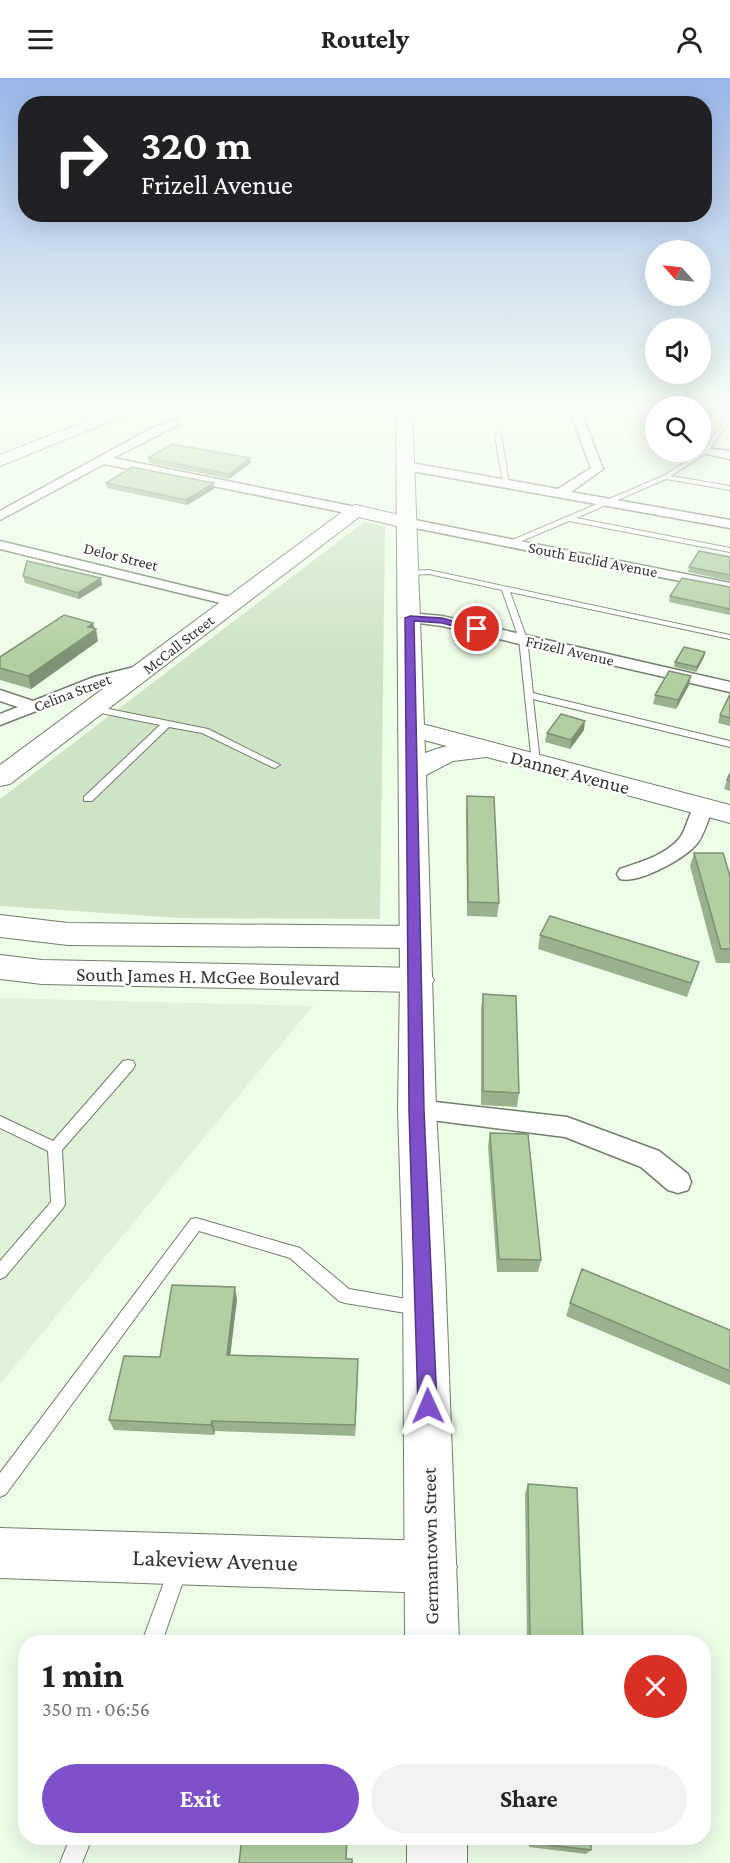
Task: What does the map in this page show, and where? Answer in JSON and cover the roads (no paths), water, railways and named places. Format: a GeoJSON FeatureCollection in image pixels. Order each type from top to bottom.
{"type":"FeatureCollection","features":[{"type":"Feature","properties":{"kind":"main road","name":"Germantown Street"},"geometry":{"type":"LineString","coordinates":[[406,489],[417,980],[417,1110],[425,1309],[432,1635]]}},
{"type":"Feature","properties":{"kind":"main road","name":"South Euclid Avenue"},"geometry":{"type":"LineString","coordinates":[[356,511],[405,522]]}},
{"type":"Feature","properties":{"kind":"main road","name":"McCall Street"},"geometry":{"type":"LineString","coordinates":[[0,778],[356,511]]}},
{"type":"Feature","properties":{"kind":"main road","name":"Danner Avenue"},"geometry":{"type":"LineString","coordinates":[[411,729],[730,814]]}},
{"type":"Feature","properties":{"kind":"main road"},"geometry":{"type":"LineString","coordinates":[[412,773],[438,756],[463,750],[485,750]]}},
{"type":"Feature","properties":{"kind":"main road","name":"South James H. McGee Boulevard"},"geometry":{"type":"LineString","coordinates":[[0,926],[68,934],[415,937]]}},
{"type":"Feature","properties":{"kind":"main road","name":"South James H. McGee Boulevard"},"geometry":{"type":"LineString","coordinates":[[0,966],[42,972],[417,980]]}},
{"type":"Feature","properties":{"kind":"main road","name":"Lakeview Avenue"},"geometry":{"type":"LineString","coordinates":[[0,1553],[430,1567]]}},
{"type":"Feature","properties":{"kind":"main road"},"geometry":{"type":"LineString","coordinates":[[437,1845],[437,1863]]}},
{"type":"Feature","properties":{"kind":"street"},"geometry":{"type":"LineString","coordinates":[[0,516],[49,489]]}},
{"type":"Feature","properties":{"kind":"street","name":"South Euclid Avenue"},"geometry":{"type":"LineString","coordinates":[[248,489],[356,511]]}},
{"type":"Feature","properties":{"kind":"street"},"geometry":{"type":"LineString","coordinates":[[538,489],[730,524]]}},
{"type":"Feature","properties":{"kind":"street"},"geometry":{"type":"LineString","coordinates":[[561,493],[567,489]]}},
{"type":"Feature","properties":{"kind":"street","name":"South Euclid Avenue"},"geometry":{"type":"LineString","coordinates":[[405,522],[730,587]]}},
{"type":"Feature","properties":{"kind":"street","name":"Delor Street"},"geometry":{"type":"LineString","coordinates":[[0,545],[233,602]]}},
{"type":"Feature","properties":{"kind":"street","name":"Frizell Avenue"},"geometry":{"type":"LineString","coordinates":[[410,618],[442,621],[730,687]]}},
{"type":"Feature","properties":{"kind":"street","name":"Celina Street"},"geometry":{"type":"LineString","coordinates":[[0,720],[100,680],[146,669]]}},
{"type":"Feature","properties":{"kind":"street"},"geometry":{"type":"LineString","coordinates":[[0,695],[34,706]]}},
{"type":"Feature","properties":{"kind":"street"},"geometry":{"type":"LineString","coordinates":[[627,874],[667,858],[688,842],[703,808]]}},
{"type":"Feature","properties":{"kind":"street"},"geometry":{"type":"LineString","coordinates":[[417,1110],[567,1127],[650,1159],[678,1182]]}},
{"type":"Feature","properties":{"kind":"lane"},"geometry":{"type":"LineString","coordinates":[[509,543],[638,489]]}},
{"type":"Feature","properties":{"kind":"lane"},"geometry":{"type":"LineString","coordinates":[[569,519],[730,550]]}},
{"type":"Feature","properties":{"kind":"lane"},"geometry":{"type":"LineString","coordinates":[[409,573],[429,572],[730,638]]}},
{"type":"Feature","properties":{"kind":"lane"},"geometry":{"type":"LineString","coordinates":[[505,588],[523,639],[535,762]]}},
{"type":"Feature","properties":{"kind":"lane"},"geometry":{"type":"LineString","coordinates":[[528,695],[730,744]]}},
{"type":"Feature","properties":{"kind":"lane"},"geometry":{"type":"LineString","coordinates":[[94,709],[205,731],[275,765]]}},
{"type":"Feature","properties":{"kind":"lane"},"geometry":{"type":"LineString","coordinates":[[88,799],[167,724]]}},
{"type":"Feature","properties":{"kind":"lane"},"geometry":{"type":"LineString","coordinates":[[0,1272],[58,1204],[55,1148],[128,1065]]}},
{"type":"Feature","properties":{"kind":"lane"},"geometry":{"type":"LineString","coordinates":[[0,1122],[55,1148]]}},
{"type":"Feature","properties":{"kind":"lane"},"geometry":{"type":"LineString","coordinates":[[0,1488],[196,1224],[295,1253],[345,1296],[425,1309]]}},
{"type":"Feature","properties":{"kind":"lane"},"geometry":{"type":"LineString","coordinates":[[155,1635],[182,1559]]}},
{"type":"Feature","properties":{"kind":"lane"},"geometry":{"type":"LineString","coordinates":[[72,1863],[78,1845]]}}]}
